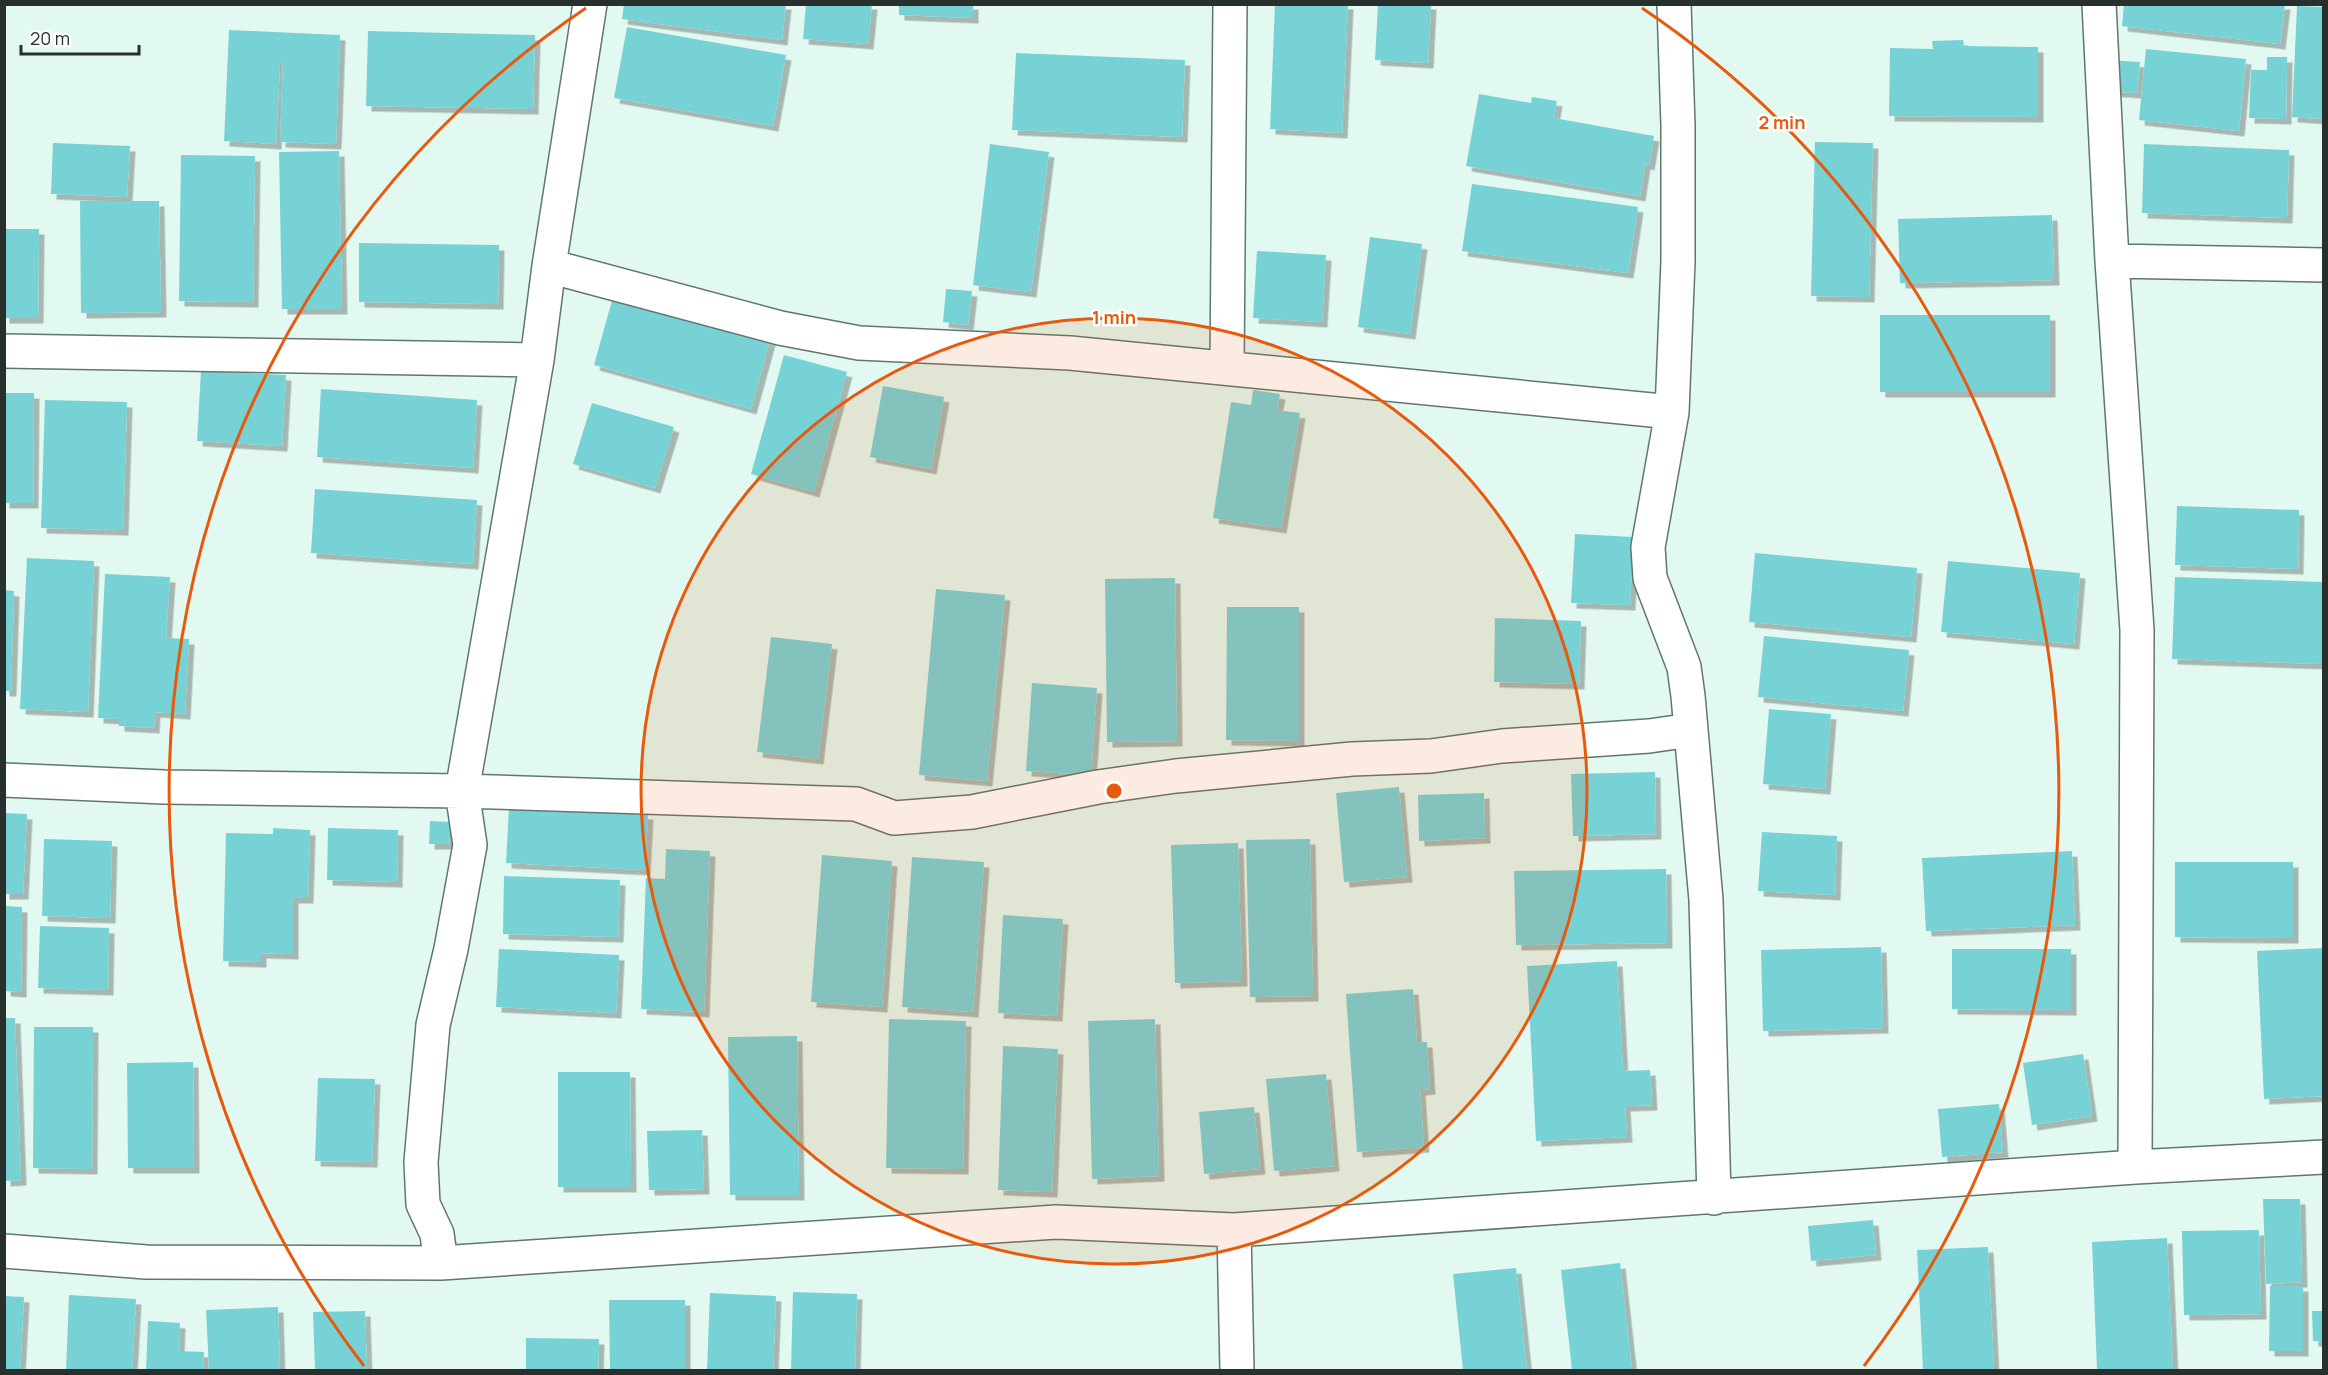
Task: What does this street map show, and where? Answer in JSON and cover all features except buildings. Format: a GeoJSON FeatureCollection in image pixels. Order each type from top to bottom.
{"type":"FeatureCollection","features":[{"type":"Feature","properties":{"kind":"street"},"geometry":{"type":"LineString","coordinates":[[441,1263],[437,1234],[423,1204],[421,1162],[433,1025],[451,949],[470,845],[462,791],[537,360],[549,266],[590,4]]}},
{"type":"Feature","properties":{"kind":"street"},"geometry":{"type":"LineString","coordinates":[[1227,368],[1230,4]]}},
{"type":"Feature","properties":{"kind":"street"},"geometry":{"type":"LineString","coordinates":[[1674,4],[1678,126],[1678,261],[1672,412],[1648,547],[1650,578],[1684,667],[1691,730],[1706,900],[1714,1198]]}},
{"type":"Feature","properties":{"kind":"street"},"geometry":{"type":"LineString","coordinates":[[2099,4],[2112,261],[2138,630],[2135,1167]]}},
{"type":"Feature","properties":{"kind":"street"},"geometry":{"type":"LineString","coordinates":[[2112,261],[2324,265]]}},
{"type":"Feature","properties":{"kind":"street"},"geometry":{"type":"LineString","coordinates":[[549,266],[780,328],[859,343],[1070,353],[1672,412]]}},
{"type":"Feature","properties":{"kind":"street"},"geometry":{"type":"LineString","coordinates":[[4,351],[537,360]]}},
{"type":"Feature","properties":{"kind":"street"},"geometry":{"type":"LineString","coordinates":[[4,780],[164,787],[462,791],[856,804],[894,818],[972,812],[1098,787],[1176,776],[1352,759],[1431,756],[1502,746],[1648,736],[1691,730]]}},
{"type":"Feature","properties":{"kind":"street"},"geometry":{"type":"LineString","coordinates":[[4,1251],[146,1262],[441,1263],[1056,1222],[1234,1230],[2135,1167],[2324,1157]]}},
{"type":"Feature","properties":{"kind":"street"},"geometry":{"type":"LineString","coordinates":[[1234,1230],[1237,1371]]}}]}
